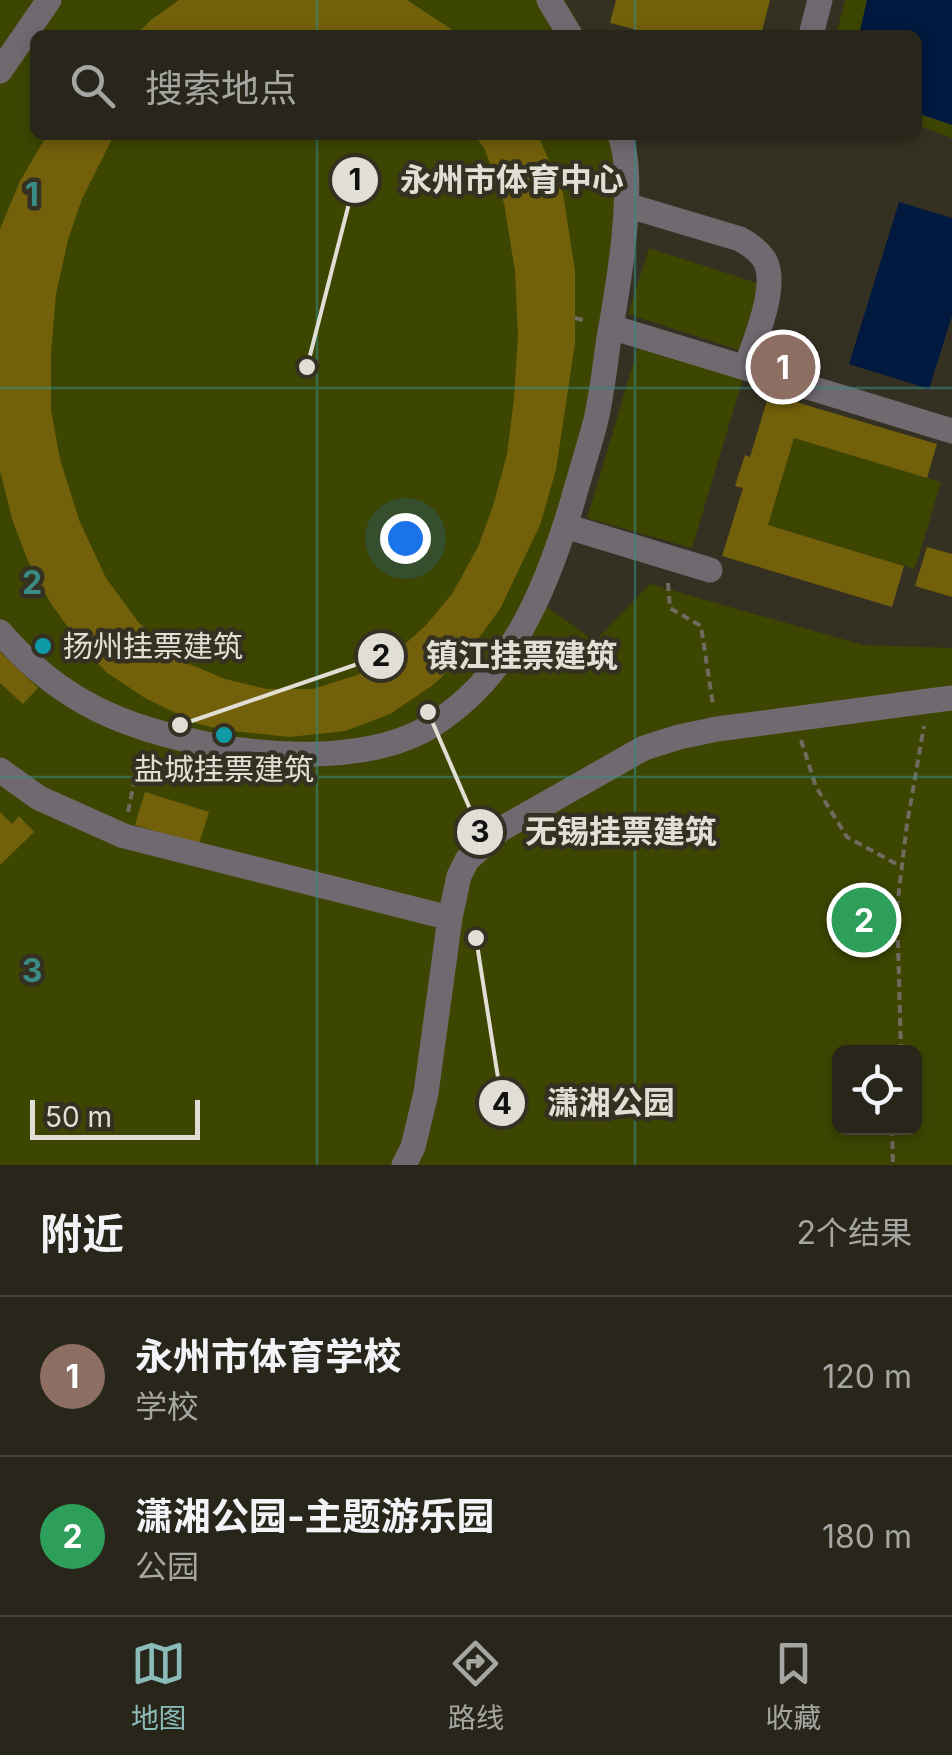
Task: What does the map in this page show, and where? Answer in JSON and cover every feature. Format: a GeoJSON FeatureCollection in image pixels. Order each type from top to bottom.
{"type":"FeatureCollection","features":[{"type":"Feature","properties":{"kind":"street"},"geometry":{"type":"LineString","coordinates":[[0,71],[50,0]]}},
{"type":"Feature","properties":{"kind":"street"},"geometry":{"type":"LineString","coordinates":[[549,0],[567,30]]}},
{"type":"Feature","properties":{"kind":"street"},"geometry":{"type":"LineString","coordinates":[[812,30],[820,0]]}},
{"type":"Feature","properties":{"kind":"street"},"geometry":{"type":"LineString","coordinates":[[0,632],[52,683],[102,714],[144,730],[222,747],[312,754],[355,750],[392,742],[428,728],[460,706],[493,672],[522,632],[541,595],[596,420],[626,205],[624,140]]}},
{"type":"Feature","properties":{"kind":"street"},"geometry":{"type":"LineString","coordinates":[[626,205],[740,238],[766,261],[770,277],[768,297],[746,368]]}},
{"type":"Feature","properties":{"kind":"street"},"geometry":{"type":"LineString","coordinates":[[611,327],[952,431]]}},
{"type":"Feature","properties":{"kind":"street"},"geometry":{"type":"LineString","coordinates":[[565,526],[710,570]]}},
{"type":"Feature","properties":{"kind":"street"},"geometry":{"type":"LineString","coordinates":[[404,1165],[426,1094],[459,876],[468,860],[501,829],[644,748],[679,737],[940,700]]}},
{"type":"Feature","properties":{"kind":"street"},"geometry":{"type":"LineString","coordinates":[[0,770],[39,798],[124,836],[450,918]]}},
{"type":"Feature","properties":{"kind":"path"},"geometry":{"type":"LineString","coordinates":[[667,557],[670,608],[701,626],[716,729]]}},
{"type":"Feature","properties":{"kind":"path"},"geometry":{"type":"LineString","coordinates":[[901,1045],[897,906],[940,700]]}},
{"type":"Feature","properties":{"kind":"path"},"geometry":{"type":"LineString","coordinates":[[794,719],[816,786],[847,837],[902,868]]}},
{"type":"Feature","properties":{"kind":"path"},"geometry":{"type":"LineString","coordinates":[[124,836],[144,730]]}},
{"type":"Feature","properties":{"kind":"path"},"geometry":{"type":"LineString","coordinates":[[892,1135],[893,1165]]}},
{"type":"Feature","properties":{"kind":"green space"},"geometry":{"type":"Polygon","coordinates":[[[0,0],[565,0],[582,30],[30,30],[30,140],[629,140],[637,197],[547,607],[595,641],[650,584],[863,645],[952,648],[952,1165],[0,1165],[0,0]]]}},
{"type":"Feature","properties":{"kind":"green space"},"geometry":{"type":"Polygon","coordinates":[[[845,0],[952,0],[952,138],[922,127],[922,30],[837,30],[845,0]]]}},
{"type":"Feature","properties":{"kind":"green space"},"geometry":{"type":"Polygon","coordinates":[[[649,248],[760,284],[739,350],[628,314],[649,248]]]}},
{"type":"Feature","properties":{"kind":"green space"},"geometry":{"type":"Polygon","coordinates":[[[640,341],[745,371],[692,548],[587,518],[640,341]]]}},
{"type":"Feature","properties":{"kind":"green space"},"geometry":{"type":"Polygon","coordinates":[[[794,438],[941,482],[915,569],[768,525],[794,438]]]}},
{"type":"Feature","properties":{"kind":"water"},"geometry":{"type":"Polygon","coordinates":[[[867,0],[952,0],[952,125],[922,115],[922,30],[860,30],[867,0]]]}},
{"type":"Feature","properties":{"kind":"water"},"geometry":{"type":"Polygon","coordinates":[[[899,202],[952,218],[952,316],[929,389],[849,364],[899,202]]]}},
{"type":"Feature","properties":{"kind":"building"},"geometry":{"type":"Polygon","coordinates":[[[179,0],[407,0],[452,30],[141,30],[179,0]]]}},
{"type":"Feature","properties":{"kind":"building"},"geometry":{"type":"Polygon","coordinates":[[[616,0],[770,0],[762,30],[637,30],[610,23],[616,0]]]}},
{"type":"Feature","properties":{"kind":"building"},"geometry":{"type":"Polygon","coordinates":[[[44,140],[112,140],[82,199],[68,240],[56,294],[51,354],[51,410],[60,459],[79,520],[106,578],[139,623],[182,661],[225,679],[267,689],[313,689],[357,675],[393,655],[452,594],[478,547],[507,454],[518,335],[515,271],[504,203],[478,140],[540,140],[563,193],[575,271],[575,343],[556,470],[540,525],[500,609],[469,651],[433,685],[390,714],[345,731],[290,737],[231,731],[229,741],[217,738],[219,729],[196,723],[145,698],[106,672],[78,642],[28,561],[0,471],[0,229],[20,181],[44,140]]]}},
{"type":"Feature","properties":{"kind":"building"},"geometry":{"type":"Polygon","coordinates":[[[769,394],[937,444],[927,478],[794,438],[768,525],[904,566],[892,607],[722,556],[743,488],[735,486],[745,455],[750,457],[769,394]]]}},
{"type":"Feature","properties":{"kind":"building"},"geometry":{"type":"Polygon","coordinates":[[[927,547],[952,554],[952,597],[915,586],[927,547]]]}},
{"type":"Feature","properties":{"kind":"building"},"geometry":{"type":"Polygon","coordinates":[[[0,652],[38,688],[23,704],[0,683],[0,652]]]}},
{"type":"Feature","properties":{"kind":"building"},"geometry":{"type":"Polygon","coordinates":[[[145,792],[209,812],[199,844],[135,825],[145,792]]]}},
{"type":"Feature","properties":{"kind":"building"},"geometry":{"type":"Polygon","coordinates":[[[0,812],[12,824],[19,816],[34,832],[0,865],[0,812]]]}},
{"type":"Feature","properties":{"kind":"place","name":"永州市体育中心"},"geometry":{"type":"Point","coordinates":[307,367]}},
{"type":"Feature","properties":{"kind":"place","name":"永州市体育学校"},"geometry":{"type":"Point","coordinates":[783,367]}},
{"type":"Feature","properties":{"kind":"place","name":"扬州挂票建筑"},"geometry":{"type":"Point","coordinates":[43,646]}},
{"type":"Feature","properties":{"kind":"place","name":"无锡挂票建筑"},"geometry":{"type":"Point","coordinates":[428,712]}},
{"type":"Feature","properties":{"kind":"place","name":"镇江挂票建筑"},"geometry":{"type":"Point","coordinates":[180,725]}},
{"type":"Feature","properties":{"kind":"place","name":"盐城挂票建筑"},"geometry":{"type":"Point","coordinates":[224,735]}},
{"type":"Feature","properties":{"kind":"place","name":"潇湘公园-主题游乐园"},"geometry":{"type":"Point","coordinates":[864,920]}},
{"type":"Feature","properties":{"kind":"place","name":"潇湘公园"},"geometry":{"type":"Point","coordinates":[476,938]}}]}
